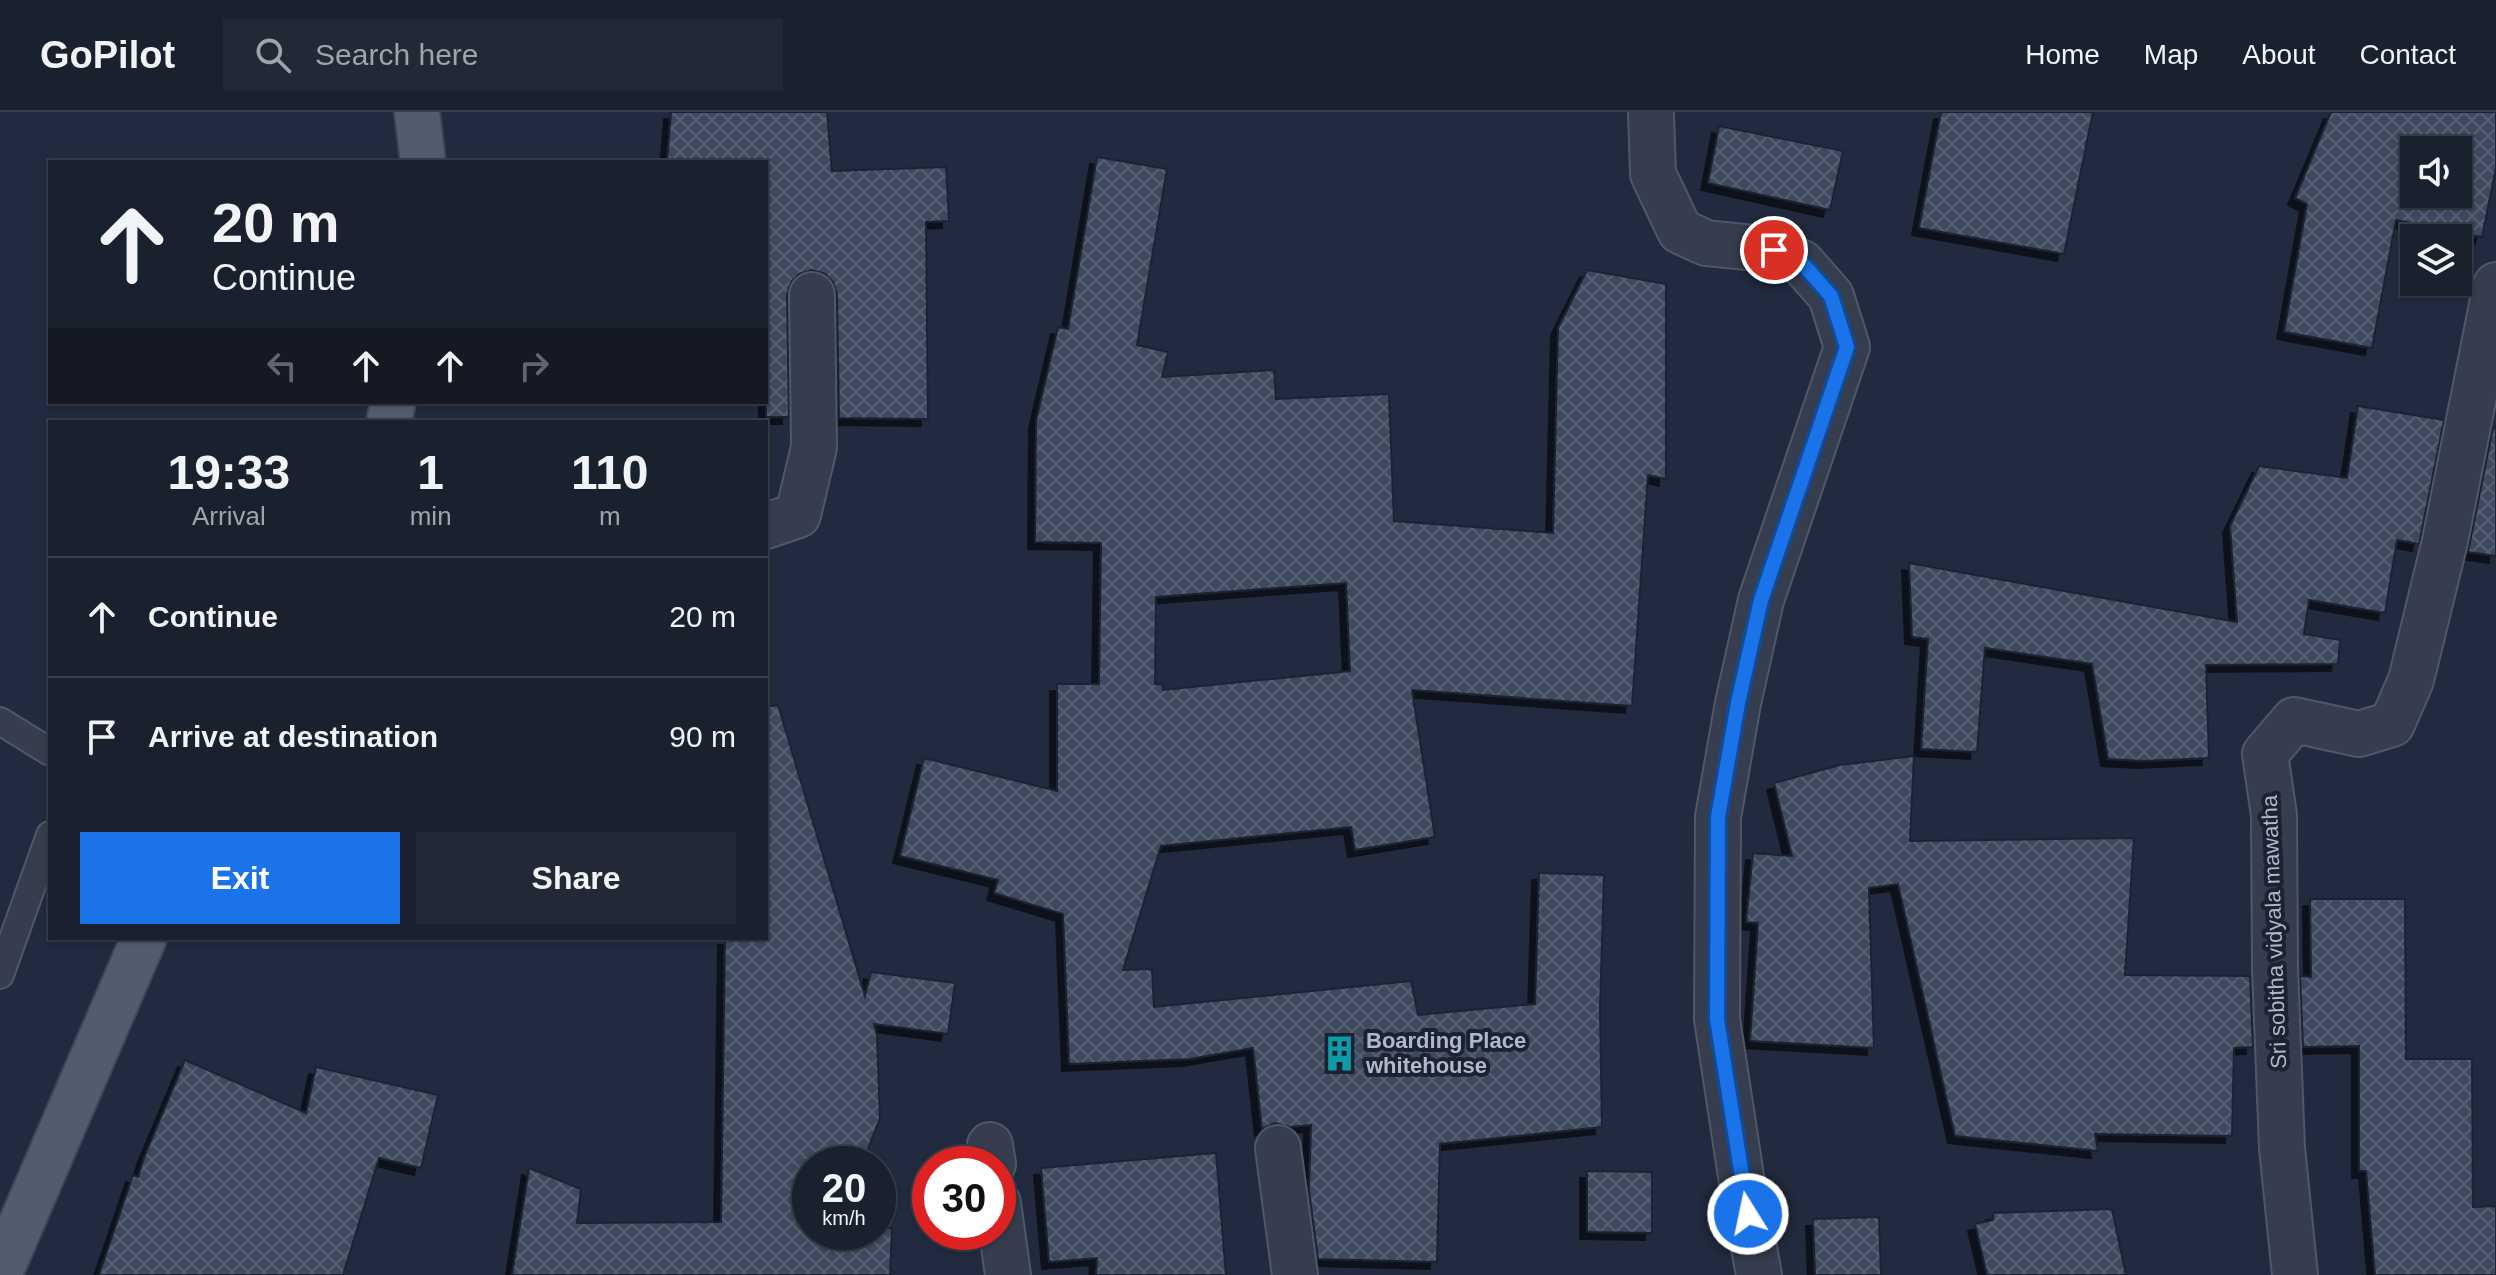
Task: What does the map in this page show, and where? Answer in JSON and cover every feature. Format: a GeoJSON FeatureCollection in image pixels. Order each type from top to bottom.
{"type":"FeatureCollection","features":[{"type":"Feature","properties":{"kind":"main road"},"geometry":{"type":"LineString","coordinates":[[417,112],[423,160]]}},
{"type":"Feature","properties":{"kind":"main road"},"geometry":{"type":"LineString","coordinates":[[0,1273],[143,940]]}},
{"type":"Feature","properties":{"kind":"street"},"geometry":{"type":"LineString","coordinates":[[1651,112],[1653,174],[1680,231],[1706,243],[1774,250],[1802,263],[1831,296],[1847,347],[1761,600],[1738,703],[1718,817],[1717,1019],[1759,1275]]}},
{"type":"Feature","properties":{"kind":"street","name":"Sri sobitha vidyala mawatha"},"geometry":{"type":"LineString","coordinates":[[2295,1275],[2282,1148],[2275,969],[2274,815],[2265,754],[2294,720],[2359,734],[2392,724],[2411,680],[2445,541],[2496,285]]}},
{"type":"Feature","properties":{"kind":"street"},"geometry":{"type":"LineString","coordinates":[[768,525],[798,515],[814,447],[812,295]]}},
{"type":"Feature","properties":{"kind":"street"},"geometry":{"type":"LineString","coordinates":[[1278,1148],[1295,1275]]}},
{"type":"Feature","properties":{"kind":"street"},"geometry":{"type":"LineString","coordinates":[[1005,1250],[1008,1275]]}},
{"type":"Feature","properties":{"kind":"lane"},"geometry":{"type":"LineString","coordinates":[[0,721],[48,751]]}},
{"type":"Feature","properties":{"kind":"lane"},"geometry":{"type":"LineString","coordinates":[[0,975],[48,841]]}},
{"type":"Feature","properties":{"kind":"building"},"geometry":{"type":"Polygon","coordinates":[[[671,112],[827,112],[832,171],[946,167],[949,221],[926,222],[928,419],[839,418],[837,294],[833,282],[825,274],[812,270],[799,274],[791,282],[787,295],[789,417],[766,417],[768,160],[667,160],[671,112]]]}},
{"type":"Feature","properties":{"kind":"building"},"geometry":{"type":"Polygon","coordinates":[[[1941,112],[2093,112],[2064,254],[1919,228],[1941,112]]]}},
{"type":"Feature","properties":{"kind":"building"},"geometry":{"type":"Polygon","coordinates":[[[2331,112],[2496,112],[2496,168],[2482,237],[2472,235],[2472,224],[2416,224],[2396,220],[2372,348],[2284,332],[2307,204],[2295,198],[2331,112]]]}},
{"type":"Feature","properties":{"kind":"building"},"geometry":{"type":"Polygon","coordinates":[[[1719,126],[1843,151],[1830,210],[1708,183],[1719,126]]]}},
{"type":"Feature","properties":{"kind":"building"},"geometry":{"type":"Polygon","coordinates":[[[1097,157],[1167,169],[1137,345],[1168,352],[1162,377],[1274,370],[1276,399],[1389,394],[1394,521],[1553,533],[1558,328],[1587,270],[1666,284],[1666,479],[1648,475],[1632,706],[1412,690],[1435,837],[1355,850],[1351,827],[1161,846],[1123,970],[1152,969],[1154,1007],[1411,981],[1418,1015],[1535,1004],[1539,873],[1604,875],[1600,1010],[1602,1127],[1440,1144],[1437,1262],[1318,1259],[1309,1191],[1311,1125],[1290,1127],[1275,1123],[1262,1129],[1253,1048],[1190,1059],[1069,1064],[1063,914],[994,893],[998,880],[900,856],[924,758],[1057,791],[1057,684],[1099,684],[1101,543],[1035,542],[1036,421],[1058,327],[1068,329],[1097,157]],[[1346,583],[1156,597],[1155,684],[1162,684],[1163,690],[1350,671],[1346,583]]]}},
{"type":"Feature","properties":{"kind":"building"},"geometry":{"type":"Polygon","coordinates":[[[2358,406],[2444,420],[2419,544],[2397,540],[2385,613],[2309,600],[2304,634],[2340,640],[2338,664],[2206,665],[2209,758],[2144,761],[2108,759],[2092,664],[1985,648],[1977,752],[1921,749],[1928,639],[1912,637],[1909,563],[2237,622],[2230,526],[2259,466],[2347,478],[2358,406]]]}},
{"type":"Feature","properties":{"kind":"building"},"geometry":{"type":"Polygon","coordinates":[[[2493,428],[2496,429],[2496,556],[2468,552],[2493,428]]]}},
{"type":"Feature","properties":{"kind":"building"},"geometry":{"type":"Polygon","coordinates":[[[778,705],[865,996],[871,972],[955,983],[948,1034],[874,1024],[880,1118],[869,1146],[792,1146],[792,1250],[891,1250],[890,1275],[512,1275],[529,1168],[581,1189],[577,1223],[721,1222],[725,940],[768,940],[768,707],[778,705]]]}},
{"type":"Feature","properties":{"kind":"building"},"geometry":{"type":"Polygon","coordinates":[[[1914,756],[1910,841],[2134,838],[2125,975],[2250,976],[2253,1047],[2234,1048],[2232,1136],[2095,1134],[2098,1151],[1955,1136],[1898,884],[1869,888],[1874,1048],[1750,1041],[1758,923],[1746,922],[1753,853],[1792,856],[1774,783],[1840,765],[1914,756]]]}},
{"type":"Feature","properties":{"kind":"building"},"geometry":{"type":"Polygon","coordinates":[[[2310,899],[2405,899],[2406,1059],[2472,1059],[2473,1207],[2496,1206],[2496,1275],[2375,1275],[2366,1171],[2359,1171],[2359,1046],[2303,1047],[2300,976],[2311,977],[2310,899]]]}},
{"type":"Feature","properties":{"kind":"building"},"geometry":{"type":"Polygon","coordinates":[[[185,1060],[306,1113],[316,1067],[438,1095],[421,1168],[379,1158],[343,1275],[99,1275],[133,1175],[138,1177],[185,1060]]]}},
{"type":"Feature","properties":{"kind":"building"},"geometry":{"type":"Polygon","coordinates":[[[1216,1153],[1226,1275],[1096,1275],[1097,1258],[1049,1262],[1041,1168],[1216,1153]]]}},
{"type":"Feature","properties":{"kind":"building"},"geometry":{"type":"Polygon","coordinates":[[[1587,1171],[1652,1172],[1652,1233],[1587,1232],[1587,1171]]]}},
{"type":"Feature","properties":{"kind":"building"},"geometry":{"type":"Polygon","coordinates":[[[2112,1209],[2126,1275],[1987,1275],[1975,1224],[1993,1220],[1993,1213],[2112,1209]]]}},
{"type":"Feature","properties":{"kind":"building"},"geometry":{"type":"Polygon","coordinates":[[[1879,1217],[1881,1275],[1815,1275],[1813,1219],[1879,1217]]]}},
{"type":"Feature","properties":{"kind":"place","name":"Boarding Place whitehouse"},"geometry":{"type":"Point","coordinates":[1340,1053]}},
{"type":"Feature","properties":{"kind":"route"},"geometry":{"type":"LineString","coordinates":[[1748,1214],[1717,1019],[1718,817],[1738,703],[1761,600],[1847,347],[1831,296],[1802,263],[1774,250]]}}]}
